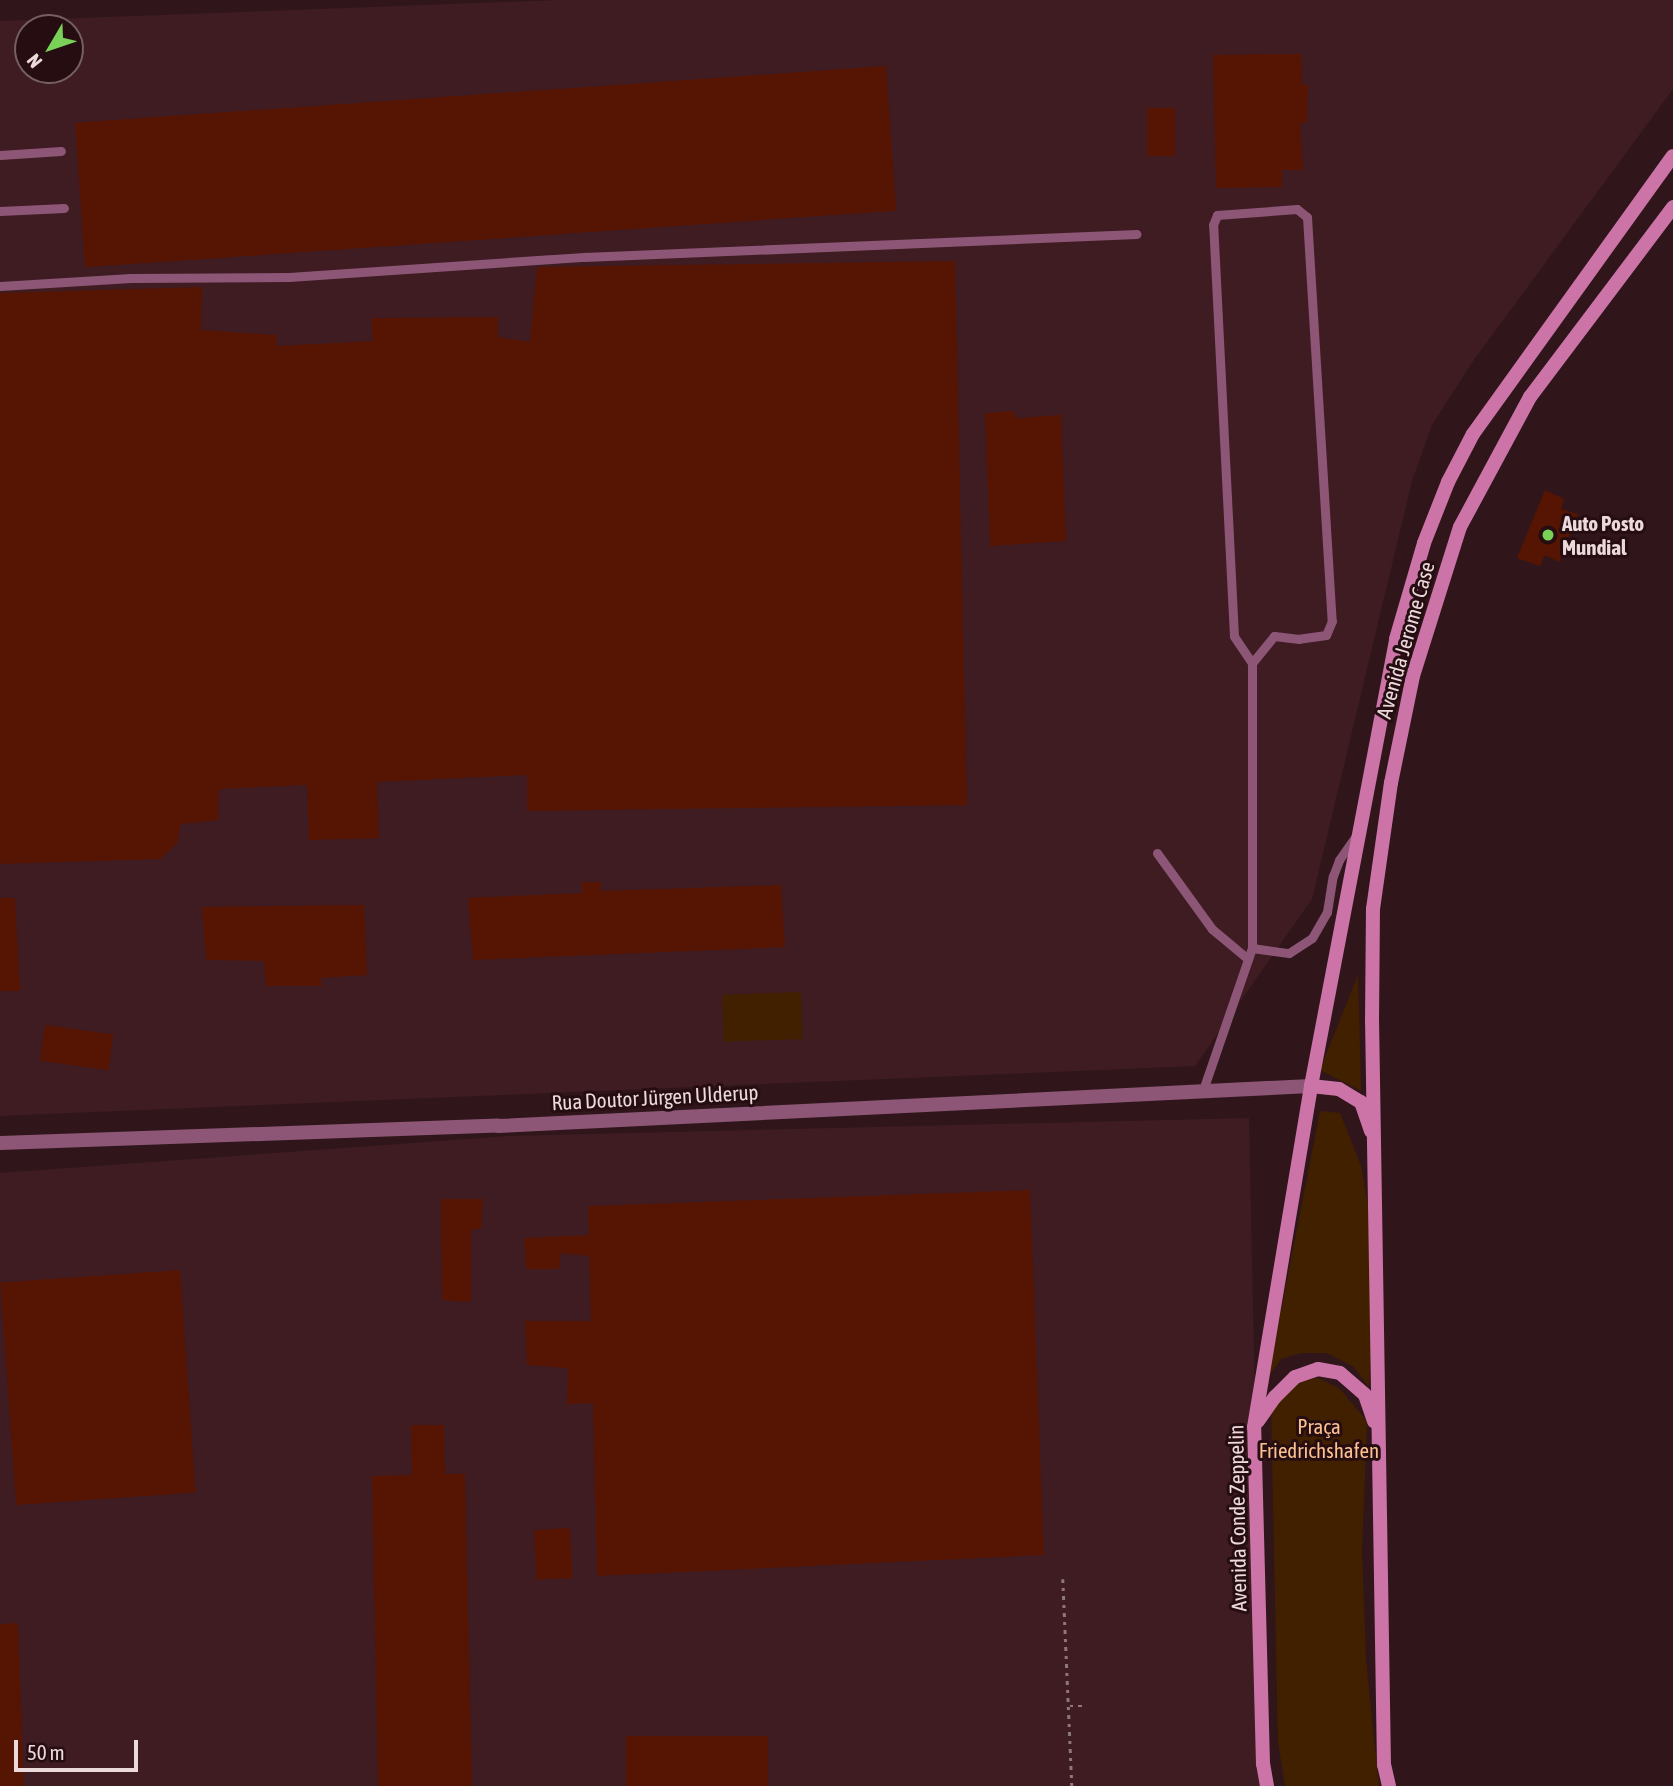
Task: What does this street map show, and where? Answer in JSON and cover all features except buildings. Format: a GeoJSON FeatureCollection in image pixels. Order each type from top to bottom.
{"type":"FeatureCollection","features":[{"type":"Feature","properties":{"kind":"main road","name":"Avenida Jerome Case"},"geometry":{"type":"LineString","coordinates":[[1311,1086],[1396,639],[1424,543],[1448,482],[1473,434],[1673,156]]}},
{"type":"Feature","properties":{"kind":"main road","name":"Avenida Jerome Case"},"geometry":{"type":"LineString","coordinates":[[1377,1149],[1373,909],[1391,783],[1413,676],[1460,527],[1530,397],[1673,207]]}},
{"type":"Feature","properties":{"kind":"main road"},"geometry":{"type":"LineString","coordinates":[[1311,1086],[1339,1089],[1361,1102],[1377,1149],[1378,1432],[1384,1765],[1388,1786]]}},
{"type":"Feature","properties":{"kind":"main road","name":"Avenida Conde Zeppelin"},"geometry":{"type":"LineString","coordinates":[[1267,1786],[1263,1764],[1254,1427],[1311,1086]]}},
{"type":"Feature","properties":{"kind":"main road"},"geometry":{"type":"LineString","coordinates":[[1254,1427],[1275,1396],[1295,1377],[1318,1369],[1340,1373],[1365,1395],[1378,1432]]}},
{"type":"Feature","properties":{"kind":"street","name":"Rua Doutor Jürgen Ulderup"},"geometry":{"type":"LineString","coordinates":[[0,1143],[498,1126],[1311,1086]]}},
{"type":"Feature","properties":{"kind":"lane"},"geometry":{"type":"LineString","coordinates":[[0,155],[61,151]]}},
{"type":"Feature","properties":{"kind":"lane"},"geometry":{"type":"LineString","coordinates":[[0,211],[64,208]]}},
{"type":"Feature","properties":{"kind":"lane"},"geometry":{"type":"LineString","coordinates":[[1203,1090],[1252,948],[1252,663],[1234,636],[1213,225],[1217,215],[1297,209],[1307,217],[1332,621],[1326,635],[1300,639],[1274,636],[1252,663]]}},
{"type":"Feature","properties":{"kind":"lane"},"geometry":{"type":"LineString","coordinates":[[0,286],[131,278],[289,277],[584,257],[1137,234]]}},
{"type":"Feature","properties":{"kind":"lane"},"geometry":{"type":"LineString","coordinates":[[1252,948],[1289,953],[1312,938],[1327,912],[1333,876],[1339,860],[1359,833]]}},
{"type":"Feature","properties":{"kind":"lane"},"geometry":{"type":"LineString","coordinates":[[1157,853],[1212,929],[1248,959]]}},
{"type":"Feature","properties":{"kind":"path"},"geometry":{"type":"LineString","coordinates":[[1063,1579],[1072,1786]]}},
{"type":"Feature","properties":{"kind":"path"},"geometry":{"type":"LineString","coordinates":[[1070,1706],[1085,1706]]}},
{"type":"Feature","properties":{"kind":"shaded area"},"geometry":{"type":"Polygon","coordinates":[[[559,0],[1673,0],[1673,89],[1473,361],[1432,425],[1412,481],[1312,899],[1195,1066],[0,1116],[0,21],[14,20],[14,84],[84,84],[84,18],[559,0]]]}},
{"type":"Feature","properties":{"kind":"shaded area"},"geometry":{"type":"Polygon","coordinates":[[[1249,1118],[1263,1786],[0,1786],[0,1173],[509,1136],[1249,1118]]]}},
{"type":"Feature","properties":{"kind":"green space"},"geometry":{"type":"Polygon","coordinates":[[[1358,975],[1361,1091],[1320,1070],[1358,975]]]}},
{"type":"Feature","properties":{"kind":"green space"},"geometry":{"type":"Polygon","coordinates":[[[801,992],[803,1039],[724,1042],[722,995],[801,992]]]}},
{"type":"Feature","properties":{"kind":"green space","name":"Praça Friedrichshafen"},"geometry":{"type":"Polygon","coordinates":[[[1320,1111],[1340,1113],[1361,1166],[1377,1254],[1369,1387],[1354,1367],[1327,1353],[1301,1353],[1281,1359],[1268,1378],[1320,1111]]]}},
{"type":"Feature","properties":{"kind":"green space","name":"Praça Friedrichshafen"},"geometry":{"type":"Polygon","coordinates":[[[1318,1378],[1339,1388],[1367,1421],[1362,1551],[1366,1660],[1379,1786],[1285,1786],[1278,1742],[1271,1407],[1302,1380],[1318,1378]]]}},
{"type":"Feature","properties":{"kind":"place","name":"Auto Posto Mundial"},"geometry":{"type":"Point","coordinates":[1548,535]}}]}
